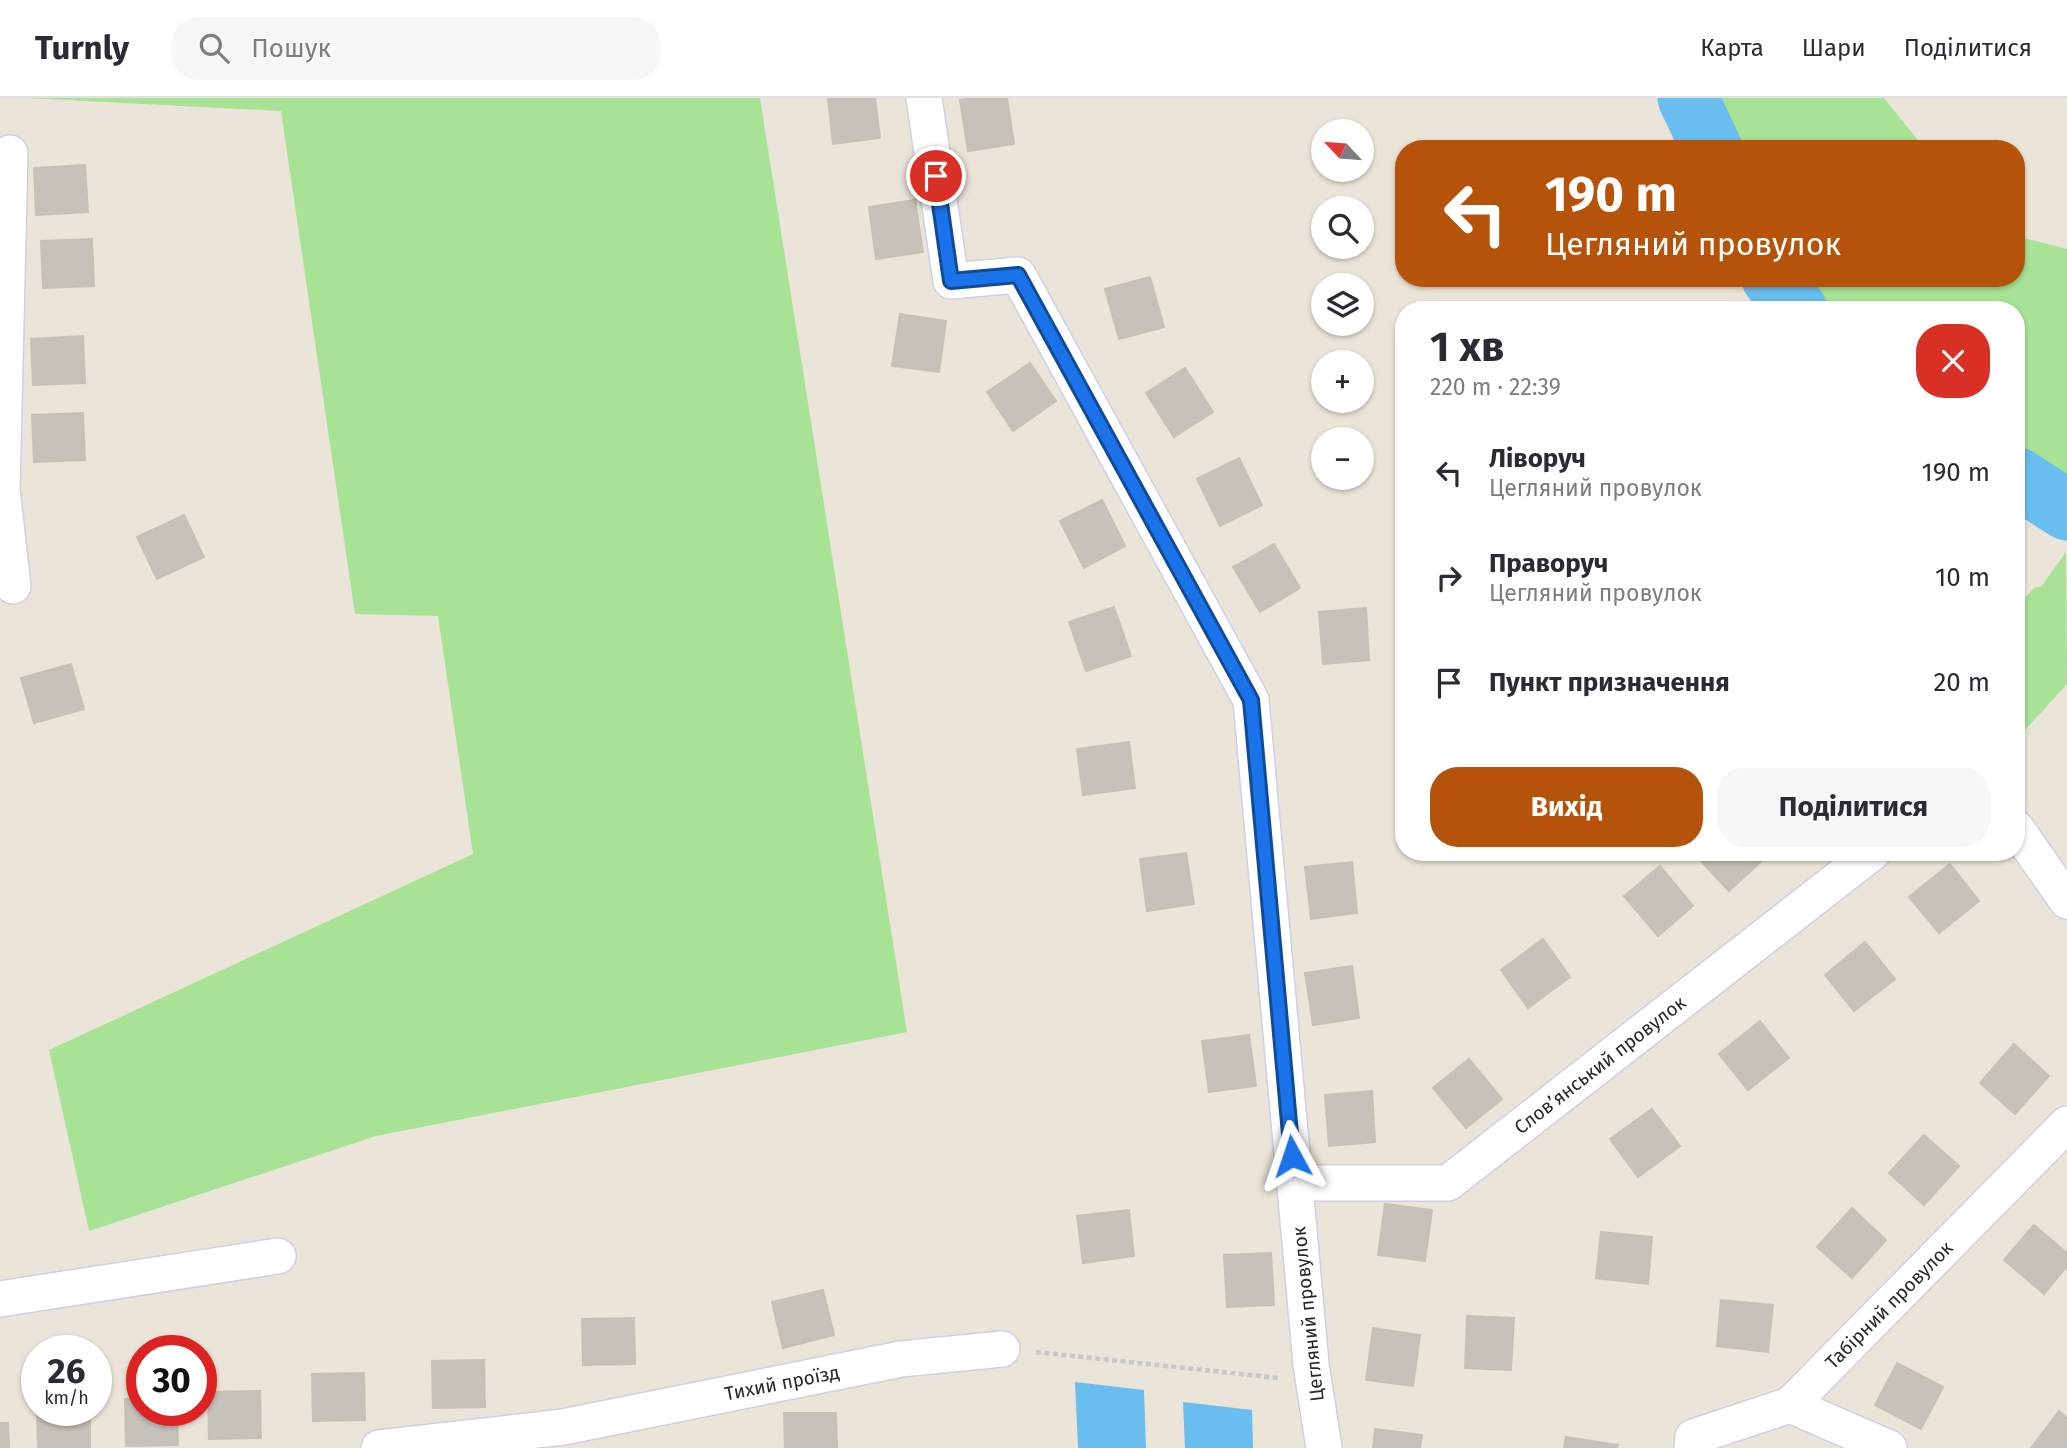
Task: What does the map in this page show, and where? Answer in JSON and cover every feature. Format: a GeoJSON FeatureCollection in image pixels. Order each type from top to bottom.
{"type":"FeatureCollection","features":[{"type":"Feature","properties":{"kind":"street","name":"Цегляний провулок"},"geometry":{"type":"LineString","coordinates":[[923,98],[951,281],[1018,275],[1251,700],[1314,1381],[1324,1448]]}},
{"type":"Feature","properties":{"kind":"street"},"geometry":{"type":"LineString","coordinates":[[10,153],[1,490],[13,586]]}},
{"type":"Feature","properties":{"kind":"street"},"geometry":{"type":"LineString","coordinates":[[2025,841],[2067,901]]}},
{"type":"Feature","properties":{"kind":"street","name":"Словʼянський провулок"},"geometry":{"type":"LineString","coordinates":[[1295,1183],[1448,1184],[1861,861]]}},
{"type":"Feature","properties":{"kind":"street","name":"Табірний провулок"},"geometry":{"type":"LineString","coordinates":[[1692,1448],[1693,1437],[1790,1405],[2067,1124]]}},
{"type":"Feature","properties":{"kind":"street"},"geometry":{"type":"LineString","coordinates":[[0,1299],[278,1256]]}},
{"type":"Feature","properties":{"kind":"street","name":"Тихий проїзд"},"geometry":{"type":"LineString","coordinates":[[379,1448],[563,1438],[901,1359],[1002,1349]]}},
{"type":"Feature","properties":{"kind":"street"},"geometry":{"type":"LineString","coordinates":[[1790,1405],[1889,1448]]}},
{"type":"Feature","properties":{"kind":"path"},"geometry":{"type":"LineString","coordinates":[[1002,1349],[1314,1381]]}},
{"type":"Feature","properties":{"kind":"green space"},"geometry":{"type":"Polygon","coordinates":[[[26,98],[760,98],[907,1032],[376,1136],[89,1231],[49,1050],[473,854],[438,616],[355,614],[281,111],[26,98]]]}},
{"type":"Feature","properties":{"kind":"green space"},"geometry":{"type":"Polygon","coordinates":[[[1691,98],[1884,98],[1918,140],[1721,140],[1718,130],[1691,98]]]}},
{"type":"Feature","properties":{"kind":"green space"},"geometry":{"type":"Polygon","coordinates":[[[2025,238],[2067,249],[2067,484],[2025,459],[2025,301],[1802,301],[1793,287],[2025,287],[2025,238]]]}},
{"type":"Feature","properties":{"kind":"green space"},"geometry":{"type":"Polygon","coordinates":[[[2066,552],[2067,684],[2025,730],[2025,598],[2035,587],[2041,587],[2066,552]]]}},
{"type":"Feature","properties":{"kind":"water"},"geometry":{"type":"Polygon","coordinates":[[[1075,1382],[1144,1390],[1146,1448],[1078,1448],[1075,1382]]]}},
{"type":"Feature","properties":{"kind":"water"},"geometry":{"type":"Polygon","coordinates":[[[1183,1402],[1252,1410],[1253,1448],[1185,1448],[1183,1402]]]}},
{"type":"Feature","properties":{"kind":"building"},"geometry":{"type":"Polygon","coordinates":[[[828,98],[875,98],[880,138],[833,144],[828,98]]]}},
{"type":"Feature","properties":{"kind":"building"},"geometry":{"type":"Polygon","coordinates":[[[1007,98],[1014,144],[968,151],[960,100],[1007,98]]]}},
{"type":"Feature","properties":{"kind":"building"},"geometry":{"type":"Polygon","coordinates":[[[85,165],[88,212],[36,215],[34,168],[85,165]]]}},
{"type":"Feature","properties":{"kind":"building"},"geometry":{"type":"Polygon","coordinates":[[[915,200],[923,252],[876,259],[869,207],[915,200]]]}},
{"type":"Feature","properties":{"kind":"building"},"geometry":{"type":"Polygon","coordinates":[[[92,239],[94,286],[43,288],[41,241],[92,239]]]}},
{"type":"Feature","properties":{"kind":"building"},"geometry":{"type":"Polygon","coordinates":[[[1150,277],[1164,327],[1119,339],[1105,289],[1150,277]]]}},
{"type":"Feature","properties":{"kind":"building"},"geometry":{"type":"Polygon","coordinates":[[[900,314],[946,321],[939,372],[892,366],[900,314]]]}},
{"type":"Feature","properties":{"kind":"building"},"geometry":{"type":"Polygon","coordinates":[[[83,336],[85,383],[33,385],[31,339],[83,336]]]}},
{"type":"Feature","properties":{"kind":"building"},"geometry":{"type":"Polygon","coordinates":[[[1030,363],[1056,401],[1013,431],[987,392],[1030,363]]]}},
{"type":"Feature","properties":{"kind":"building"},"geometry":{"type":"Polygon","coordinates":[[[1185,368],[1213,412],[1174,437],[1146,393],[1185,368]]]}},
{"type":"Feature","properties":{"kind":"building"},"geometry":{"type":"Polygon","coordinates":[[[83,413],[85,460],[34,462],[32,415],[83,413]]]}},
{"type":"Feature","properties":{"kind":"building"},"geometry":{"type":"Polygon","coordinates":[[[1239,458],[1262,505],[1220,526],[1197,479],[1239,458]]]}},
{"type":"Feature","properties":{"kind":"building"},"geometry":{"type":"Polygon","coordinates":[[[1102,500],[1125,546],[1084,568],[1060,521],[1102,500]]]}},
{"type":"Feature","properties":{"kind":"building"},"geometry":{"type":"Polygon","coordinates":[[[184,515],[204,557],[157,579],[137,537],[184,515]]]}},
{"type":"Feature","properties":{"kind":"building"},"geometry":{"type":"Polygon","coordinates":[[[1274,544],[1300,588],[1260,612],[1233,567],[1274,544]]]}},
{"type":"Feature","properties":{"kind":"building"},"geometry":{"type":"Polygon","coordinates":[[[1114,607],[1131,656],[1086,671],[1069,622],[1114,607]]]}},
{"type":"Feature","properties":{"kind":"building"},"geometry":{"type":"Polygon","coordinates":[[[1366,608],[1369,660],[1323,664],[1319,612],[1366,608]]]}},
{"type":"Feature","properties":{"kind":"building"},"geometry":{"type":"Polygon","coordinates":[[[71,664],[84,709],[34,723],[21,678],[71,664]]]}},
{"type":"Feature","properties":{"kind":"building"},"geometry":{"type":"Polygon","coordinates":[[[1129,742],[1135,788],[1083,795],[1077,749],[1129,742]]]}},
{"type":"Feature","properties":{"kind":"building"},"geometry":{"type":"Polygon","coordinates":[[[1186,853],[1194,904],[1147,911],[1140,859],[1186,853]]]}},
{"type":"Feature","properties":{"kind":"building"},"geometry":{"type":"Polygon","coordinates":[[[1701,861],[1762,861],[1729,891],[1701,861]]]}},
{"type":"Feature","properties":{"kind":"building"},"geometry":{"type":"Polygon","coordinates":[[[1352,862],[1357,913],[1311,919],[1305,867],[1352,862]]]}},
{"type":"Feature","properties":{"kind":"building"},"geometry":{"type":"Polygon","coordinates":[[[1950,864],[1979,901],[1939,933],[1909,897],[1950,864]]]}},
{"type":"Feature","properties":{"kind":"building"},"geometry":{"type":"Polygon","coordinates":[[[1660,866],[1693,906],[1658,936],[1624,896],[1660,866]]]}},
{"type":"Feature","properties":{"kind":"building"},"geometry":{"type":"Polygon","coordinates":[[[1543,939],[1570,977],[1528,1008],[1501,970],[1543,939]]]}},
{"type":"Feature","properties":{"kind":"building"},"geometry":{"type":"Polygon","coordinates":[[[1865,942],[1895,979],[1854,1011],[1825,975],[1865,942]]]}},
{"type":"Feature","properties":{"kind":"building"},"geometry":{"type":"Polygon","coordinates":[[[1352,966],[1359,1018],[1313,1025],[1305,973],[1352,966]]]}},
{"type":"Feature","properties":{"kind":"building"},"geometry":{"type":"Polygon","coordinates":[[[1760,1021],[1789,1058],[1748,1090],[1719,1054],[1760,1021]]]}},
{"type":"Feature","properties":{"kind":"building"},"geometry":{"type":"Polygon","coordinates":[[[1249,1035],[1256,1086],[1209,1092],[1202,1041],[1249,1035]]]}},
{"type":"Feature","properties":{"kind":"building"},"geometry":{"type":"Polygon","coordinates":[[[2014,1044],[2049,1076],[2015,1114],[1980,1083],[2014,1044]]]}},
{"type":"Feature","properties":{"kind":"building"},"geometry":{"type":"Polygon","coordinates":[[[1469,1059],[1502,1099],[1466,1128],[1433,1088],[1469,1059]]]}},
{"type":"Feature","properties":{"kind":"building"},"geometry":{"type":"Polygon","coordinates":[[[1372,1091],[1375,1142],[1329,1146],[1325,1095],[1372,1091]]]}},
{"type":"Feature","properties":{"kind":"building"},"geometry":{"type":"Polygon","coordinates":[[[1652,1109],[1680,1146],[1638,1177],[1610,1139],[1652,1109]]]}},
{"type":"Feature","properties":{"kind":"building"},"geometry":{"type":"Polygon","coordinates":[[[1924,1135],[1959,1166],[1924,1205],[1889,1173],[1924,1135]]]}},
{"type":"Feature","properties":{"kind":"building"},"geometry":{"type":"Polygon","coordinates":[[[1385,1204],[1432,1210],[1425,1261],[1378,1255],[1385,1204]]]}},
{"type":"Feature","properties":{"kind":"building"},"geometry":{"type":"Polygon","coordinates":[[[1852,1208],[1886,1240],[1852,1278],[1817,1247],[1852,1208]]]}},
{"type":"Feature","properties":{"kind":"building"},"geometry":{"type":"Polygon","coordinates":[[[1129,1210],[1134,1256],[1083,1263],[1077,1216],[1129,1210]]]}},
{"type":"Feature","properties":{"kind":"building"},"geometry":{"type":"Polygon","coordinates":[[[2034,1225],[2067,1253],[2067,1266],[2044,1294],[2004,1260],[2034,1225]]]}},
{"type":"Feature","properties":{"kind":"building"},"geometry":{"type":"Polygon","coordinates":[[[1601,1232],[1652,1237],[1648,1284],[1596,1278],[1601,1232]]]}},
{"type":"Feature","properties":{"kind":"building"},"geometry":{"type":"Polygon","coordinates":[[[1271,1253],[1274,1305],[1227,1307],[1224,1255],[1271,1253]]]}},
{"type":"Feature","properties":{"kind":"building"},"geometry":{"type":"Polygon","coordinates":[[[823,1290],[834,1335],[783,1348],[772,1302],[823,1290]]]}},
{"type":"Feature","properties":{"kind":"building"},"geometry":{"type":"Polygon","coordinates":[[[1721,1300],[1773,1305],[1768,1352],[1717,1346],[1721,1300]]]}},
{"type":"Feature","properties":{"kind":"building"},"geometry":{"type":"Polygon","coordinates":[[[1467,1316],[1514,1318],[1511,1370],[1465,1368],[1467,1316]]]}},
{"type":"Feature","properties":{"kind":"building"},"geometry":{"type":"Polygon","coordinates":[[[634,1318],[635,1364],[583,1365],[582,1319],[634,1318]]]}},
{"type":"Feature","properties":{"kind":"building"},"geometry":{"type":"Polygon","coordinates":[[[1373,1328],[1420,1335],[1413,1386],[1366,1380],[1373,1328]]]}},
{"type":"Feature","properties":{"kind":"building"},"geometry":{"type":"Polygon","coordinates":[[[484,1360],[485,1407],[433,1408],[432,1361],[484,1360]]]}},
{"type":"Feature","properties":{"kind":"building"},"geometry":{"type":"Polygon","coordinates":[[[1897,1363],[1943,1387],[1921,1429],[1875,1405],[1897,1363]]]}},
{"type":"Feature","properties":{"kind":"building"},"geometry":{"type":"Polygon","coordinates":[[[364,1373],[365,1420],[313,1421],[312,1374],[364,1373]]]}},
{"type":"Feature","properties":{"kind":"building"},"geometry":{"type":"Polygon","coordinates":[[[260,1391],[261,1438],[209,1439],[209,1426],[217,1426],[217,1392],[260,1391]]]}},
{"type":"Feature","properties":{"kind":"building"},"geometry":{"type":"Polygon","coordinates":[[[125,1399],[126,1426],[177,1426],[178,1445],[126,1446],[125,1399]]]}},
{"type":"Feature","properties":{"kind":"building"},"geometry":{"type":"Polygon","coordinates":[[[2059,1411],[2067,1418],[2067,1448],[2031,1448],[2059,1411]]]}},
{"type":"Feature","properties":{"kind":"building"},"geometry":{"type":"Polygon","coordinates":[[[784,1413],[836,1413],[837,1448],[785,1448],[784,1413]]]}},
{"type":"Feature","properties":{"kind":"building"},"geometry":{"type":"Polygon","coordinates":[[[0,1423],[8,1423],[9,1448],[0,1448],[0,1423]]]}},
{"type":"Feature","properties":{"kind":"building"},"geometry":{"type":"Polygon","coordinates":[[[37,1426],[90,1426],[90,1448],[38,1448],[37,1426]]]}},
{"type":"Feature","properties":{"kind":"building"},"geometry":{"type":"Polygon","coordinates":[[[1375,1429],[1422,1435],[1420,1448],[1373,1448],[1375,1429]]]}},
{"type":"Feature","properties":{"kind":"building"},"geometry":{"type":"Polygon","coordinates":[[[1566,1437],[1618,1445],[1617,1448],[1564,1448],[1566,1437]]]}},
{"type":"Feature","properties":{"kind":"waterway"},"geometry":{"type":"LineString","coordinates":[[1688,98],[1708,140]]}},
{"type":"Feature","properties":{"kind":"waterway"},"geometry":{"type":"LineString","coordinates":[[1779,287],[1790,301]]}},
{"type":"Feature","properties":{"kind":"waterway"},"geometry":{"type":"LineString","coordinates":[[2025,483],[2067,510]]}},
{"type":"Feature","properties":{"kind":"route"},"geometry":{"type":"LineString","coordinates":[[936,176],[951,281],[1018,275],[1251,700],[1292,1156]]}}]}
